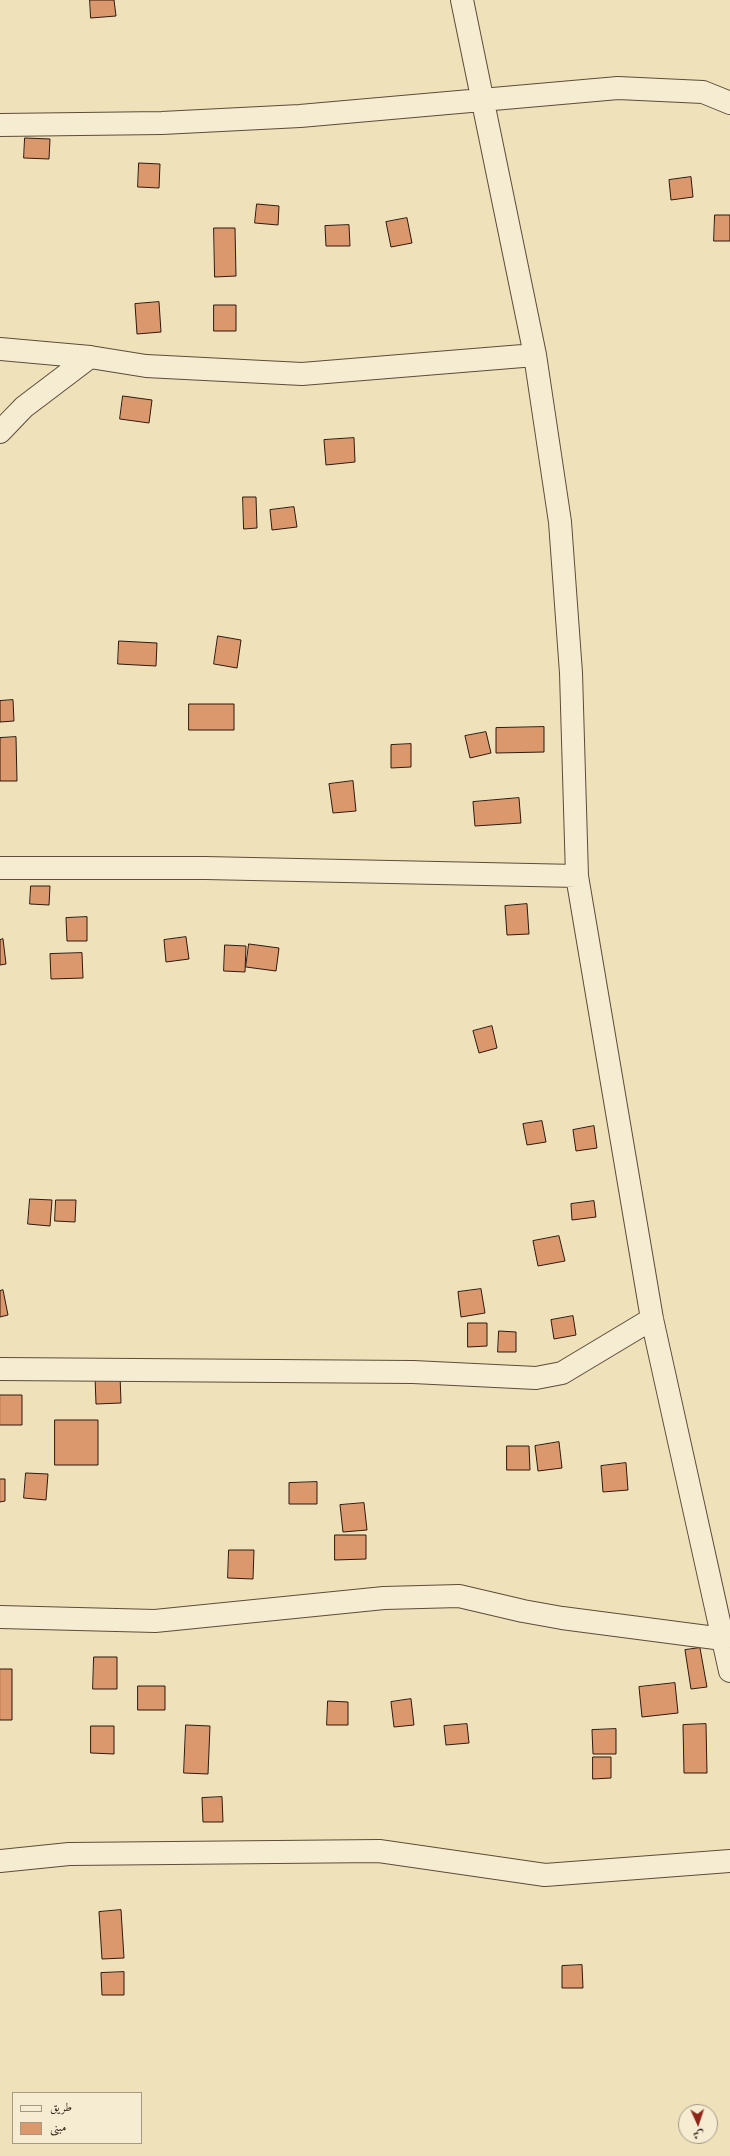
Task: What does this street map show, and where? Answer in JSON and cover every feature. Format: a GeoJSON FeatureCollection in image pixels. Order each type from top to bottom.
{"type":"FeatureCollection","features":[{"type":"Feature","properties":{"kind":"street"},"geometry":{"type":"LineString","coordinates":[[462,0],[535,355],[560,522],[571,674],[577,876],[652,1319],[730,1671]]}},
{"type":"Feature","properties":{"kind":"street"},"geometry":{"type":"LineString","coordinates":[[0,125],[162,123],[300,116],[618,88],[703,92],[730,103]]}},
{"type":"Feature","properties":{"kind":"street"},"geometry":{"type":"LineString","coordinates":[[0,349],[90,357],[146,366],[302,374],[535,355]]}},
{"type":"Feature","properties":{"kind":"street"},"geometry":{"type":"LineString","coordinates":[[0,432],[24,407],[90,357]]}},
{"type":"Feature","properties":{"kind":"street"},"geometry":{"type":"LineString","coordinates":[[0,868],[206,868],[577,876]]}},
{"type":"Feature","properties":{"kind":"street"},"geometry":{"type":"LineString","coordinates":[[0,1369],[413,1372],[536,1378],[562,1373],[652,1319]]}},
{"type":"Feature","properties":{"kind":"street"},"geometry":{"type":"LineString","coordinates":[[0,1617],[156,1621],[384,1598],[459,1596],[523,1611],[562,1618],[723,1639]]}},
{"type":"Feature","properties":{"kind":"street"},"geometry":{"type":"LineString","coordinates":[[0,1861],[69,1854],[379,1851],[545,1875],[730,1861]]}},
{"type":"Feature","properties":{"kind":"building"},"geometry":{"type":"Polygon","coordinates":[[[90,0],[114,0],[116,16],[91,18],[90,0]]]}},
{"type":"Feature","properties":{"kind":"building"},"geometry":{"type":"Polygon","coordinates":[[[25,138],[50,139],[49,159],[24,158],[25,138]]]}},
{"type":"Feature","properties":{"kind":"building"},"geometry":{"type":"Polygon","coordinates":[[[139,163],[160,164],[159,188],[138,187],[139,163]]]}},
{"type":"Feature","properties":{"kind":"building"},"geometry":{"type":"Polygon","coordinates":[[[691,177],[693,197],[671,200],[669,180],[691,177]]]}},
{"type":"Feature","properties":{"kind":"building"},"geometry":{"type":"Polygon","coordinates":[[[257,204],[279,206],[278,225],[255,223],[257,204]]]}},
{"type":"Feature","properties":{"kind":"building"},"geometry":{"type":"Polygon","coordinates":[[[715,215],[730,215],[730,241],[714,241],[715,215]]]}},
{"type":"Feature","properties":{"kind":"building"},"geometry":{"type":"Polygon","coordinates":[[[407,218],[412,243],[391,247],[386,222],[407,218]]]}},
{"type":"Feature","properties":{"kind":"building"},"geometry":{"type":"Polygon","coordinates":[[[349,225],[350,246],[326,246],[325,226],[349,225]]]}},
{"type":"Feature","properties":{"kind":"building"},"geometry":{"type":"Polygon","coordinates":[[[214,228],[235,228],[236,276],[215,277],[214,228]]]}},
{"type":"Feature","properties":{"kind":"building"},"geometry":{"type":"Polygon","coordinates":[[[159,302],[161,332],[137,334],[135,304],[159,302]]]}},
{"type":"Feature","properties":{"kind":"building"},"geometry":{"type":"Polygon","coordinates":[[[214,305],[236,305],[236,331],[214,331],[214,305]]]}},
{"type":"Feature","properties":{"kind":"building"},"geometry":{"type":"Polygon","coordinates":[[[123,396],[152,400],[149,423],[120,419],[123,396]]]}},
{"type":"Feature","properties":{"kind":"building"},"geometry":{"type":"Polygon","coordinates":[[[354,438],[355,462],[326,465],[324,440],[354,438]]]}},
{"type":"Feature","properties":{"kind":"building"},"geometry":{"type":"Polygon","coordinates":[[[243,497],[256,497],[257,528],[244,529],[243,497]]]}},
{"type":"Feature","properties":{"kind":"building"},"geometry":{"type":"Polygon","coordinates":[[[294,507],[297,527],[272,530],[270,510],[294,507]]]}},
{"type":"Feature","properties":{"kind":"building"},"geometry":{"type":"Polygon","coordinates":[[[218,636],[241,640],[237,668],[214,664],[218,636]]]}},
{"type":"Feature","properties":{"kind":"building"},"geometry":{"type":"Polygon","coordinates":[[[119,641],[157,643],[156,666],[118,664],[119,641]]]}},
{"type":"Feature","properties":{"kind":"building"},"geometry":{"type":"Polygon","coordinates":[[[13,700],[14,721],[0,722],[0,701],[13,700]]]}},
{"type":"Feature","properties":{"kind":"building"},"geometry":{"type":"Polygon","coordinates":[[[189,704],[234,704],[234,730],[189,730],[189,704]]]}},
{"type":"Feature","properties":{"kind":"building"},"geometry":{"type":"Polygon","coordinates":[[[544,727],[544,752],[496,753],[496,728],[544,727]]]}},
{"type":"Feature","properties":{"kind":"building"},"geometry":{"type":"Polygon","coordinates":[[[486,732],[491,753],[470,758],[465,736],[486,732]]]}},
{"type":"Feature","properties":{"kind":"building"},"geometry":{"type":"Polygon","coordinates":[[[16,737],[17,781],[0,781],[0,738],[16,737]]]}},
{"type":"Feature","properties":{"kind":"building"},"geometry":{"type":"Polygon","coordinates":[[[411,744],[411,767],[391,768],[391,745],[411,744]]]}},
{"type":"Feature","properties":{"kind":"building"},"geometry":{"type":"Polygon","coordinates":[[[353,781],[356,811],[333,813],[329,784],[353,781]]]}},
{"type":"Feature","properties":{"kind":"building"},"geometry":{"type":"Polygon","coordinates":[[[519,798],[521,823],[475,826],[473,802],[519,798]]]}},
{"type":"Feature","properties":{"kind":"building"},"geometry":{"type":"Polygon","coordinates":[[[31,886],[50,886],[49,905],[30,904],[31,886]]]}},
{"type":"Feature","properties":{"kind":"building"},"geometry":{"type":"Polygon","coordinates":[[[527,904],[529,934],[507,935],[505,906],[527,904]]]}},
{"type":"Feature","properties":{"kind":"building"},"geometry":{"type":"Polygon","coordinates":[[[87,917],[87,941],[67,941],[66,918],[87,917]]]}},
{"type":"Feature","properties":{"kind":"building"},"geometry":{"type":"Polygon","coordinates":[[[186,937],[189,959],[166,962],[164,940],[186,937]]]}},
{"type":"Feature","properties":{"kind":"building"},"geometry":{"type":"Polygon","coordinates":[[[3,939],[6,964],[0,965],[0,940],[3,939]]]}},
{"type":"Feature","properties":{"kind":"building"},"geometry":{"type":"Polygon","coordinates":[[[249,944],[279,948],[276,971],[246,967],[249,944]]]}},
{"type":"Feature","properties":{"kind":"building"},"geometry":{"type":"Polygon","coordinates":[[[225,945],[246,946],[245,972],[224,971],[225,945]]]}},
{"type":"Feature","properties":{"kind":"building"},"geometry":{"type":"Polygon","coordinates":[[[82,953],[83,978],[51,979],[50,954],[82,953]]]}},
{"type":"Feature","properties":{"kind":"building"},"geometry":{"type":"Polygon","coordinates":[[[492,1026],[497,1048],[479,1053],[473,1031],[492,1026]]]}},
{"type":"Feature","properties":{"kind":"building"},"geometry":{"type":"Polygon","coordinates":[[[542,1121],[546,1142],[527,1145],[523,1124],[542,1121]]]}},
{"type":"Feature","properties":{"kind":"building"},"geometry":{"type":"Polygon","coordinates":[[[594,1126],[597,1148],[576,1151],[573,1130],[594,1126]]]}},
{"type":"Feature","properties":{"kind":"building"},"geometry":{"type":"Polygon","coordinates":[[[30,1199],[52,1200],[50,1226],[28,1224],[30,1199]]]}},
{"type":"Feature","properties":{"kind":"building"},"geometry":{"type":"Polygon","coordinates":[[[56,1200],[76,1200],[75,1222],[55,1221],[56,1200]]]}},
{"type":"Feature","properties":{"kind":"building"},"geometry":{"type":"Polygon","coordinates":[[[594,1201],[596,1217],[572,1220],[571,1204],[594,1201]]]}},
{"type":"Feature","properties":{"kind":"building"},"geometry":{"type":"Polygon","coordinates":[[[559,1236],[565,1261],[538,1266],[533,1241],[559,1236]]]}},
{"type":"Feature","properties":{"kind":"building"},"geometry":{"type":"Polygon","coordinates":[[[481,1289],[485,1313],[461,1317],[458,1292],[481,1289]]]}},
{"type":"Feature","properties":{"kind":"building"},"geometry":{"type":"Polygon","coordinates":[[[3,1290],[8,1315],[0,1317],[0,1291],[3,1290]]]}},
{"type":"Feature","properties":{"kind":"building"},"geometry":{"type":"Polygon","coordinates":[[[573,1316],[576,1335],[554,1339],[551,1320],[573,1316]]]}},
{"type":"Feature","properties":{"kind":"building"},"geometry":{"type":"Polygon","coordinates":[[[468,1323],[487,1323],[487,1346],[468,1347],[468,1323]]]}},
{"type":"Feature","properties":{"kind":"building"},"geometry":{"type":"Polygon","coordinates":[[[499,1331],[516,1332],[516,1352],[498,1352],[499,1331]]]}},
{"type":"Feature","properties":{"kind":"building"},"geometry":{"type":"Polygon","coordinates":[[[120,1375],[121,1403],[96,1404],[95,1376],[120,1375]]]}},
{"type":"Feature","properties":{"kind":"building"},"geometry":{"type":"Polygon","coordinates":[[[0,1395],[22,1395],[22,1425],[0,1425],[0,1395]]]}},
{"type":"Feature","properties":{"kind":"building"},"geometry":{"type":"Polygon","coordinates":[[[55,1420],[98,1420],[98,1465],[55,1465],[55,1420]]]}},
{"type":"Feature","properties":{"kind":"building"},"geometry":{"type":"Polygon","coordinates":[[[559,1442],[562,1468],[538,1471],[535,1446],[559,1442]]]}},
{"type":"Feature","properties":{"kind":"building"},"geometry":{"type":"Polygon","coordinates":[[[507,1446],[529,1446],[530,1470],[507,1470],[507,1446]]]}},
{"type":"Feature","properties":{"kind":"building"},"geometry":{"type":"Polygon","coordinates":[[[626,1463],[628,1490],[603,1492],[601,1466],[626,1463]]]}},
{"type":"Feature","properties":{"kind":"building"},"geometry":{"type":"Polygon","coordinates":[[[26,1473],[48,1474],[46,1500],[24,1498],[26,1473]]]}},
{"type":"Feature","properties":{"kind":"building"},"geometry":{"type":"Polygon","coordinates":[[[0,1479],[5,1479],[5,1501],[0,1502],[0,1479]]]}},
{"type":"Feature","properties":{"kind":"building"},"geometry":{"type":"Polygon","coordinates":[[[317,1482],[317,1504],[289,1504],[289,1483],[317,1482]]]}},
{"type":"Feature","properties":{"kind":"building"},"geometry":{"type":"Polygon","coordinates":[[[364,1503],[367,1530],[343,1532],[340,1505],[364,1503]]]}},
{"type":"Feature","properties":{"kind":"building"},"geometry":{"type":"Polygon","coordinates":[[[335,1535],[366,1535],[366,1559],[335,1560],[335,1535]]]}},
{"type":"Feature","properties":{"kind":"building"},"geometry":{"type":"Polygon","coordinates":[[[229,1550],[254,1550],[253,1579],[228,1578],[229,1550]]]}},
{"type":"Feature","properties":{"kind":"building"},"geometry":{"type":"Polygon","coordinates":[[[700,1648],[707,1687],[691,1689],[685,1650],[700,1648]]]}},
{"type":"Feature","properties":{"kind":"building"},"geometry":{"type":"Polygon","coordinates":[[[94,1657],[117,1657],[117,1689],[93,1689],[94,1657]]]}},
{"type":"Feature","properties":{"kind":"building"},"geometry":{"type":"Polygon","coordinates":[[[0,1669],[12,1669],[12,1720],[0,1720],[0,1669]]]}},
{"type":"Feature","properties":{"kind":"building"},"geometry":{"type":"Polygon","coordinates":[[[675,1683],[678,1713],[642,1717],[639,1687],[675,1683]]]}},
{"type":"Feature","properties":{"kind":"building"},"geometry":{"type":"Polygon","coordinates":[[[138,1686],[165,1686],[165,1710],[138,1710],[138,1686]]]}},
{"type":"Feature","properties":{"kind":"building"},"geometry":{"type":"Polygon","coordinates":[[[411,1699],[414,1725],[394,1727],[391,1702],[411,1699]]]}},
{"type":"Feature","properties":{"kind":"building"},"geometry":{"type":"Polygon","coordinates":[[[328,1701],[348,1702],[348,1725],[327,1725],[328,1701]]]}},
{"type":"Feature","properties":{"kind":"building"},"geometry":{"type":"Polygon","coordinates":[[[467,1724],[469,1743],[446,1745],[444,1726],[467,1724]]]}},
{"type":"Feature","properties":{"kind":"building"},"geometry":{"type":"Polygon","coordinates":[[[706,1724],[707,1773],[684,1773],[683,1725],[706,1724]]]}},
{"type":"Feature","properties":{"kind":"building"},"geometry":{"type":"Polygon","coordinates":[[[186,1725],[210,1726],[208,1774],[184,1773],[186,1725]]]}},
{"type":"Feature","properties":{"kind":"building"},"geometry":{"type":"Polygon","coordinates":[[[91,1726],[114,1726],[114,1754],[91,1753],[91,1726]]]}},
{"type":"Feature","properties":{"kind":"building"},"geometry":{"type":"Polygon","coordinates":[[[616,1729],[616,1754],[593,1754],[592,1730],[616,1729]]]}},
{"type":"Feature","properties":{"kind":"building"},"geometry":{"type":"Polygon","coordinates":[[[593,1757],[611,1757],[611,1778],[593,1779],[593,1757]]]}},
{"type":"Feature","properties":{"kind":"building"},"geometry":{"type":"Polygon","coordinates":[[[222,1797],[223,1822],[203,1822],[202,1798],[222,1797]]]}},
{"type":"Feature","properties":{"kind":"building"},"geometry":{"type":"Polygon","coordinates":[[[121,1910],[124,1958],[102,1959],[99,1912],[121,1910]]]}},
{"type":"Feature","properties":{"kind":"building"},"geometry":{"type":"Polygon","coordinates":[[[582,1965],[583,1988],[562,1988],[562,1966],[582,1965]]]}},
{"type":"Feature","properties":{"kind":"building"},"geometry":{"type":"Polygon","coordinates":[[[124,1972],[124,1995],[102,1995],[101,1973],[124,1972]]]}}]}
